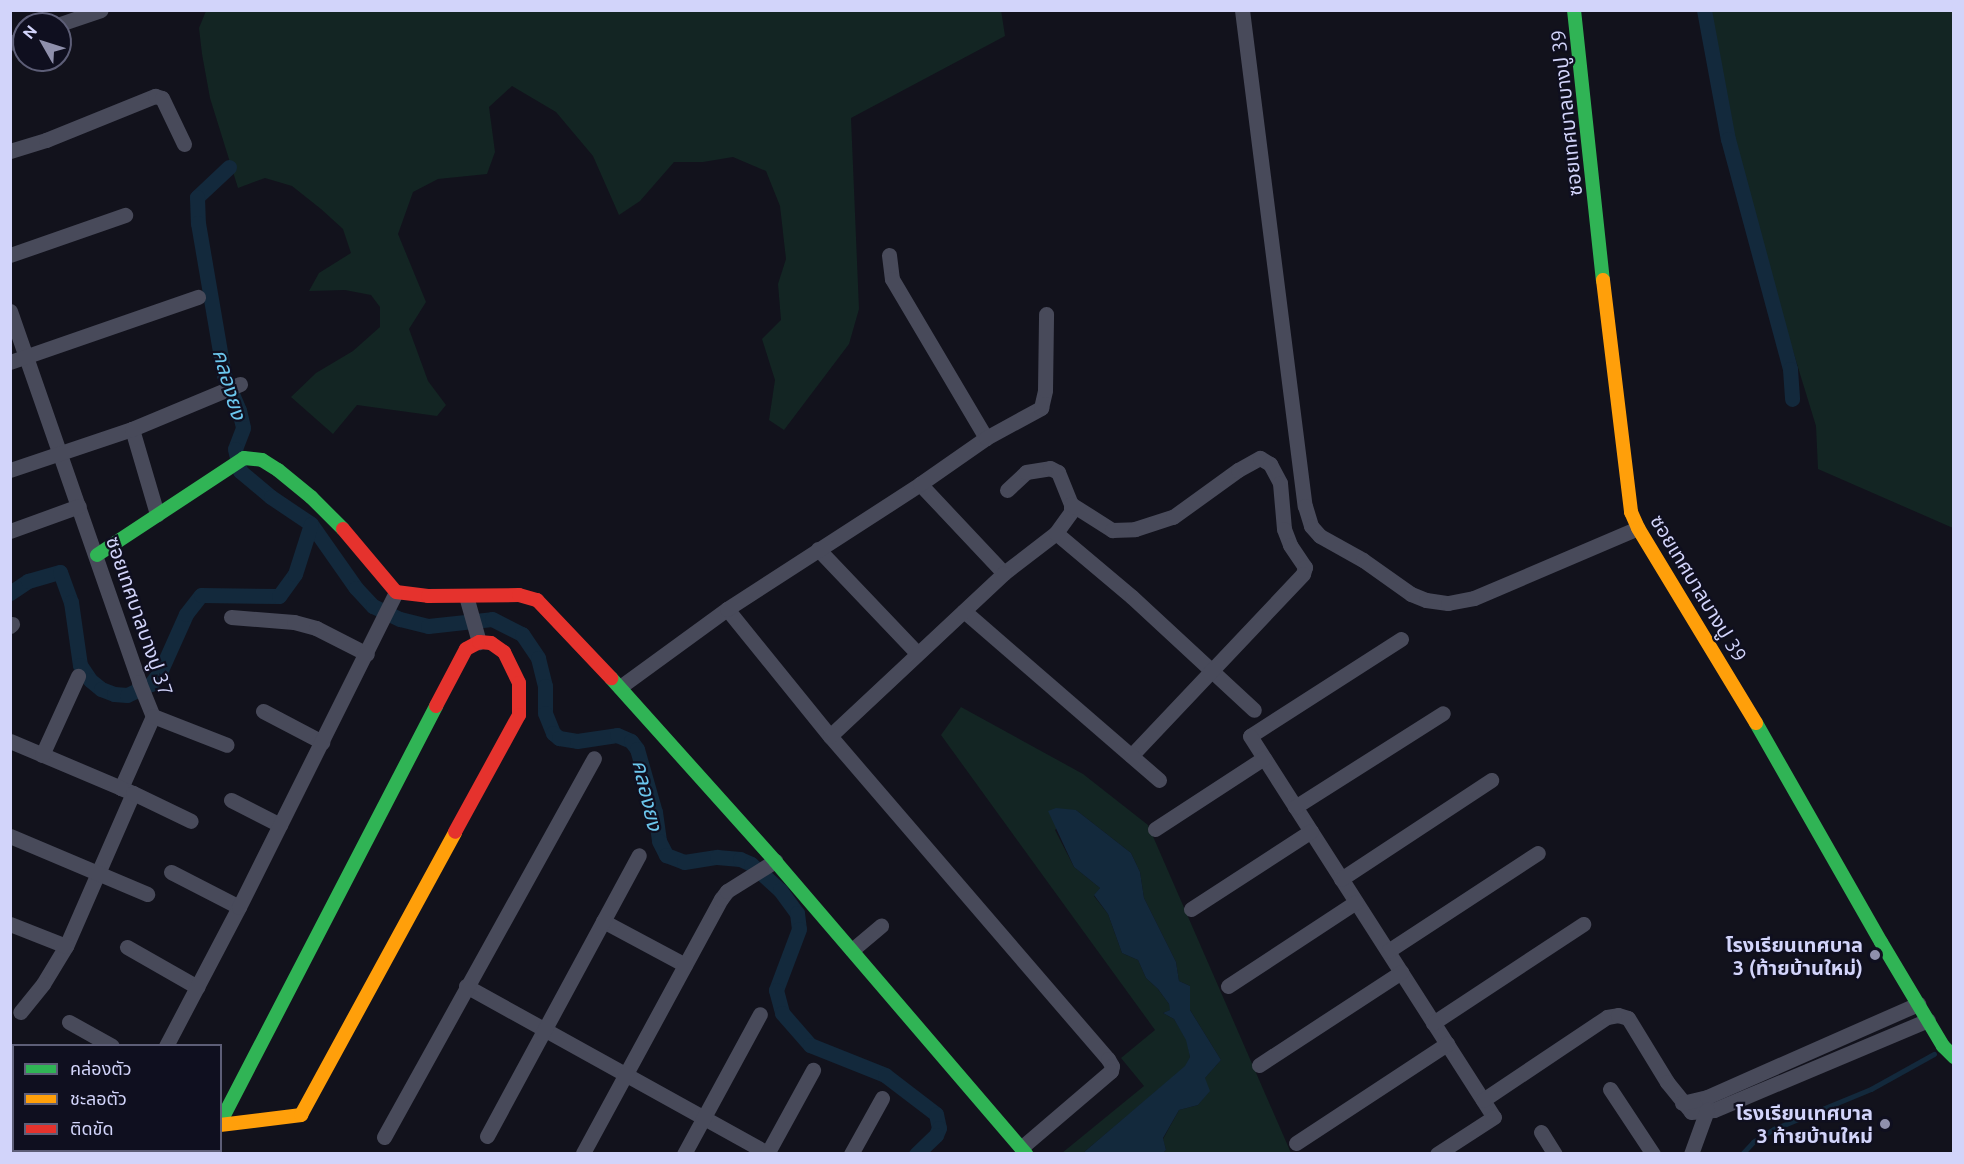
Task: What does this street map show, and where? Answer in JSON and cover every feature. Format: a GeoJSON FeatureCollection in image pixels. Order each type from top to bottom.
{"type":"FeatureCollection","features":[{"type":"Feature","properties":{"kind":"street"},"geometry":{"type":"LineString","coordinates":[[72,20],[101,10]]}},
{"type":"Feature","properties":{"kind":"street"},"geometry":{"type":"LineString","coordinates":[[1242,10],[1303,495],[1311,526],[1320,536],[1362,560],[1411,594],[1426,600],[1448,603],[1474,598],[1638,528]]}},
{"type":"Feature","properties":{"kind":"street","name":"ซอยเทศบาลบางปู 39"},"geometry":{"type":"LineString","coordinates":[[1574,10],[1628,498],[1638,528],[1727,673],[1918,1004],[1953,1057]]}},
{"type":"Feature","properties":{"kind":"street"},"geometry":{"type":"LineString","coordinates":[[10,151],[46,140],[155,96],[162,98],[184,144]]}},
{"type":"Feature","properties":{"kind":"street"},"geometry":{"type":"LineString","coordinates":[[10,255],[125,215]]}},
{"type":"Feature","properties":{"kind":"street"},"geometry":{"type":"LineString","coordinates":[[889,255],[892,279],[986,438]]}},
{"type":"Feature","properties":{"kind":"street"},"geometry":{"type":"LineString","coordinates":[[10,362],[198,297]]}},
{"type":"Feature","properties":{"kind":"street","name":"ซอยเทศบาลบางปู 37"},"geometry":{"type":"LineString","coordinates":[[10,311],[97,555],[141,688],[153,716],[99,872],[66,946],[43,984],[20,1012]]}},
{"type":"Feature","properties":{"kind":"street"},"geometry":{"type":"LineString","coordinates":[[620,687],[727,609],[920,484],[986,438],[1041,408],[1044,404],[1046,314]]}},
{"type":"Feature","properties":{"kind":"street"},"geometry":{"type":"LineString","coordinates":[[10,470],[132,429],[234,387]]}},
{"type":"Feature","properties":{"kind":"street"},"geometry":{"type":"LineString","coordinates":[[132,429],[157,514]]}},
{"type":"Feature","properties":{"kind":"street"},"geometry":{"type":"LineString","coordinates":[[97,555],[226,467],[244,458],[262,460],[311,497],[349,535],[391,603]]}},
{"type":"Feature","properties":{"kind":"street"},"geometry":{"type":"LineString","coordinates":[[1071,504],[1112,530],[1135,529],[1173,517],[1255,459],[1260,458],[1270,464],[1283,495],[1284,529],[1290,545],[1305,570],[1212,673],[1131,756]]}},
{"type":"Feature","properties":{"kind":"street"},"geometry":{"type":"LineString","coordinates":[[830,736],[917,652],[1004,573],[1056,533],[1071,512],[1071,504],[1062,480],[1058,472],[1050,468],[1026,472],[1006,490]]}},
{"type":"Feature","properties":{"kind":"street"},"geometry":{"type":"LineString","coordinates":[[920,484],[1004,573]]}},
{"type":"Feature","properties":{"kind":"street"},"geometry":{"type":"LineString","coordinates":[[10,531],[79,506]]}},
{"type":"Feature","properties":{"kind":"street"},"geometry":{"type":"LineString","coordinates":[[1056,533],[1132,597],[1254,710]]}},
{"type":"Feature","properties":{"kind":"street"},"geometry":{"type":"LineString","coordinates":[[818,549],[917,652]]}},
{"type":"Feature","properties":{"kind":"street"},"geometry":{"type":"LineString","coordinates":[[391,603],[428,596],[519,595],[537,600],[620,687],[772,864],[852,950],[1023,1151],[1107,1075],[1112,1066],[830,736],[727,609]]}},
{"type":"Feature","properties":{"kind":"street"},"geometry":{"type":"LineString","coordinates":[[466,596],[479,642]]}},
{"type":"Feature","properties":{"kind":"street"},"geometry":{"type":"LineString","coordinates":[[167,1044],[239,907],[391,603]]}},
{"type":"Feature","properties":{"kind":"street"},"geometry":{"type":"LineString","coordinates":[[964,611],[1159,780]]}},
{"type":"Feature","properties":{"kind":"street"},"geometry":{"type":"LineString","coordinates":[[231,617],[294,622],[316,628],[367,654]]}},
{"type":"Feature","properties":{"kind":"street"},"geometry":{"type":"LineString","coordinates":[[1401,639],[1250,736],[1494,1117],[1437,1154]]}},
{"type":"Feature","properties":{"kind":"street"},"geometry":{"type":"LineString","coordinates":[[222,1120],[466,649],[479,642],[491,644],[504,652],[519,683],[519,715],[301,1115],[222,1124]]}},
{"type":"Feature","properties":{"kind":"street"},"geometry":{"type":"LineString","coordinates":[[42,755],[78,676]]}},
{"type":"Feature","properties":{"kind":"street"},"geometry":{"type":"LineString","coordinates":[[263,711],[322,742]]}},
{"type":"Feature","properties":{"kind":"street"},"geometry":{"type":"LineString","coordinates":[[1295,807],[1443,713]]}},
{"type":"Feature","properties":{"kind":"street"},"geometry":{"type":"LineString","coordinates":[[153,716],[227,745]]}},
{"type":"Feature","properties":{"kind":"street"},"geometry":{"type":"LineString","coordinates":[[10,741],[191,821]]}},
{"type":"Feature","properties":{"kind":"street"},"geometry":{"type":"LineString","coordinates":[[384,1137],[594,758]]}},
{"type":"Feature","properties":{"kind":"street"},"geometry":{"type":"LineString","coordinates":[[1155,829],[1264,758]]}},
{"type":"Feature","properties":{"kind":"street"},"geometry":{"type":"LineString","coordinates":[[1341,879],[1491,780]]}},
{"type":"Feature","properties":{"kind":"street"},"geometry":{"type":"LineString","coordinates":[[231,800],[280,825]]}},
{"type":"Feature","properties":{"kind":"street"},"geometry":{"type":"LineString","coordinates":[[1191,909],[1311,831]]}},
{"type":"Feature","properties":{"kind":"street"},"geometry":{"type":"LineString","coordinates":[[10,836],[147,894]]}},
{"type":"Feature","properties":{"kind":"street"},"geometry":{"type":"LineString","coordinates":[[1388,951],[1538,853]]}},
{"type":"Feature","properties":{"kind":"street"},"geometry":{"type":"LineString","coordinates":[[487,1136],[639,855]]}},
{"type":"Feature","properties":{"kind":"street"},"geometry":{"type":"LineString","coordinates":[[582,1153],[721,899],[727,891],[772,864]]}},
{"type":"Feature","properties":{"kind":"street"},"geometry":{"type":"LineString","coordinates":[[171,872],[239,907]]}},
{"type":"Feature","properties":{"kind":"street"},"geometry":{"type":"LineString","coordinates":[[1228,986],[1356,902]]}},
{"type":"Feature","properties":{"kind":"street"},"geometry":{"type":"LineString","coordinates":[[603,921],[685,965]]}},
{"type":"Feature","properties":{"kind":"street"},"geometry":{"type":"LineString","coordinates":[[10,924],[66,946]]}},
{"type":"Feature","properties":{"kind":"street"},"geometry":{"type":"LineString","coordinates":[[1433,1023],[1583,924]]}},
{"type":"Feature","properties":{"kind":"street"},"geometry":{"type":"LineString","coordinates":[[852,950],[881,926]]}},
{"type":"Feature","properties":{"kind":"street"},"geometry":{"type":"LineString","coordinates":[[127,947],[197,987]]}},
{"type":"Feature","properties":{"kind":"street"},"geometry":{"type":"LineString","coordinates":[[1258,1065],[1401,972]]}},
{"type":"Feature","properties":{"kind":"street"},"geometry":{"type":"LineString","coordinates":[[466,986],[768,1153],[813,1070]]}},
{"type":"Feature","properties":{"kind":"street"},"geometry":{"type":"LineString","coordinates":[[1682,1103],[1707,1096],[1918,1004]]}},
{"type":"Feature","properties":{"kind":"street"},"geometry":{"type":"LineString","coordinates":[[684,1154],[760,1014]]}},
{"type":"Feature","properties":{"kind":"street"},"geometry":{"type":"LineString","coordinates":[[1483,1100],[1607,1017],[1618,1015],[1628,1018],[1682,1103],[1691,1112],[1707,1110],[1928,1020]]}},
{"type":"Feature","properties":{"kind":"street"},"geometry":{"type":"LineString","coordinates":[[69,1022],[108,1044]]}},
{"type":"Feature","properties":{"kind":"street"},"geometry":{"type":"LineString","coordinates":[[1296,1143],[1448,1044]]}},
{"type":"Feature","properties":{"kind":"street"},"geometry":{"type":"LineString","coordinates":[[1610,1089],[1653,1154]]}},
{"type":"Feature","properties":{"kind":"street"},"geometry":{"type":"LineString","coordinates":[[851,1154],[882,1098]]}},
{"type":"Feature","properties":{"kind":"street"},"geometry":{"type":"LineString","coordinates":[[1692,1154],[1707,1110]]}},
{"type":"Feature","properties":{"kind":"street"},"geometry":{"type":"LineString","coordinates":[[1541,1132],[1555,1154]]}},
{"type":"Feature","properties":{"kind":"green space"},"geometry":{"type":"Polygon","coordinates":[[[1001,10],[1005,36],[851,118],[859,309],[849,344],[784,430],[769,420],[775,380],[762,339],[781,320],[778,284],[786,259],[780,206],[766,171],[733,157],[703,162],[674,162],[640,201],[619,215],[593,156],[556,112],[512,86],[489,107],[495,152],[487,174],[438,179],[413,192],[398,234],[426,302],[409,329],[428,381],[446,405],[437,416],[357,405],[333,434],[291,397],[316,373],[353,351],[380,327],[380,307],[371,295],[345,290],[309,291],[319,273],[351,253],[343,229],[321,209],[292,186],[265,178],[238,188],[210,98],[202,54],[199,28],[206,11],[1001,10]]]}},
{"type":"Feature","properties":{"kind":"green space"},"geometry":{"type":"Polygon","coordinates":[[[1702,11],[1953,11],[1953,528],[1818,469],[1816,426],[1738,172],[1702,11]]]}},
{"type":"Feature","properties":{"kind":"green space"},"geometry":{"type":"Polygon","coordinates":[[[961,707],[1083,774],[1148,825],[1291,1153],[1163,1153],[1166,1150],[1163,1139],[1179,1110],[1198,1105],[1209,1091],[1204,1079],[1221,1060],[1190,1010],[1190,986],[1179,981],[1176,962],[1144,898],[1140,872],[1131,853],[1076,810],[1055,830],[1074,867],[1100,888],[1094,896],[1108,914],[1122,953],[1138,960],[1146,978],[1169,1004],[1171,1010],[1163,1013],[1174,1019],[1187,1040],[1190,1057],[1186,1066],[1083,1153],[1062,1153],[1144,1086],[1121,1058],[1155,1030],[941,735],[961,707]]]}},
{"type":"Feature","properties":{"kind":"water"},"geometry":{"type":"Polygon","coordinates":[[[1056,808],[1076,810],[1131,853],[1140,872],[1144,898],[1176,962],[1179,981],[1190,986],[1190,1010],[1221,1060],[1205,1078],[1210,1091],[1198,1105],[1179,1110],[1163,1138],[1166,1150],[1163,1153],[1083,1153],[1185,1066],[1190,1057],[1186,1040],[1174,1019],[1163,1013],[1170,1010],[1169,1004],[1146,978],[1138,960],[1122,953],[1108,914],[1094,895],[1100,888],[1074,867],[1048,811],[1056,808]]]}},
{"type":"Feature","properties":{"kind":"waterway"},"geometry":{"type":"LineString","coordinates":[[1704,10],[1728,139],[1790,369],[1792,399]]}},
{"type":"Feature","properties":{"kind":"waterway","name":"คลองยง"},"geometry":{"type":"LineString","coordinates":[[229,167],[197,197],[198,223],[224,375],[239,410],[243,428],[235,449],[240,471],[271,497],[311,524],[356,588],[373,606],[400,619],[428,626],[492,619],[522,634],[538,658],[545,686],[545,713],[553,733],[559,738],[577,741],[617,735],[631,741],[637,749],[655,812],[659,841],[666,855],[684,862],[717,857],[740,859],[751,864],[780,890],[797,913],[799,929],[776,990],[782,1013],[810,1045],[885,1075],[936,1114],[939,1128],[936,1135],[916,1154]]}},
{"type":"Feature","properties":{"kind":"waterway"},"geometry":{"type":"LineString","coordinates":[[10,593],[28,581],[60,572],[71,602],[80,665],[90,680],[101,689],[114,694],[127,695],[151,684],[161,670],[186,614],[201,595],[279,596],[295,574],[311,524]]}},
{"type":"Feature","properties":{"kind":"waterway"},"geometry":{"type":"LineString","coordinates":[[1742,1154],[1753,1142],[1774,1129],[1871,1089],[1934,1054]]}},
{"type":"Feature","properties":{"kind":"traffic: fast"},"geometry":{"type":"LineString","coordinates":[[1574,10],[1603,280]]}},
{"type":"Feature","properties":{"kind":"traffic: fast"},"geometry":{"type":"LineString","coordinates":[[97,555],[244,458],[262,460],[278,470],[311,497],[343,529]]}},
{"type":"Feature","properties":{"kind":"traffic: fast"},"geometry":{"type":"LineString","coordinates":[[611,678],[775,861],[1026,1154]]}},
{"type":"Feature","properties":{"kind":"traffic: fast"},"geometry":{"type":"LineString","coordinates":[[222,1119],[436,706]]}},
{"type":"Feature","properties":{"kind":"traffic: fast"},"geometry":{"type":"LineString","coordinates":[[1756,723],[1881,942],[1943,1046],[1954,1057]]}},
{"type":"Feature","properties":{"kind":"traffic: slow"},"geometry":{"type":"LineString","coordinates":[[1603,280],[1631,512],[1638,528],[1756,723]]}},
{"type":"Feature","properties":{"kind":"traffic: slow"},"geometry":{"type":"LineString","coordinates":[[222,1125],[301,1115],[455,832]]}},
{"type":"Feature","properties":{"kind":"traffic: jam"},"geometry":{"type":"LineString","coordinates":[[343,529],[396,592],[428,596],[519,595],[537,600],[611,678]]}},
{"type":"Feature","properties":{"kind":"traffic: jam"},"geometry":{"type":"LineString","coordinates":[[436,706],[466,649],[479,642],[491,643],[504,652],[519,683],[519,715],[455,832]]}},
{"type":"Feature","properties":{"kind":"place","name":"โรงเรียนเทศบาล 3 (ท้ายบ้านใหม่)"},"geometry":{"type":"Point","coordinates":[1875,955]}},
{"type":"Feature","properties":{"kind":"place","name":"โรงเรียนเทศบาล 3 ท้ายบ้านใหม่"},"geometry":{"type":"Point","coordinates":[1885,1124]}}]}
